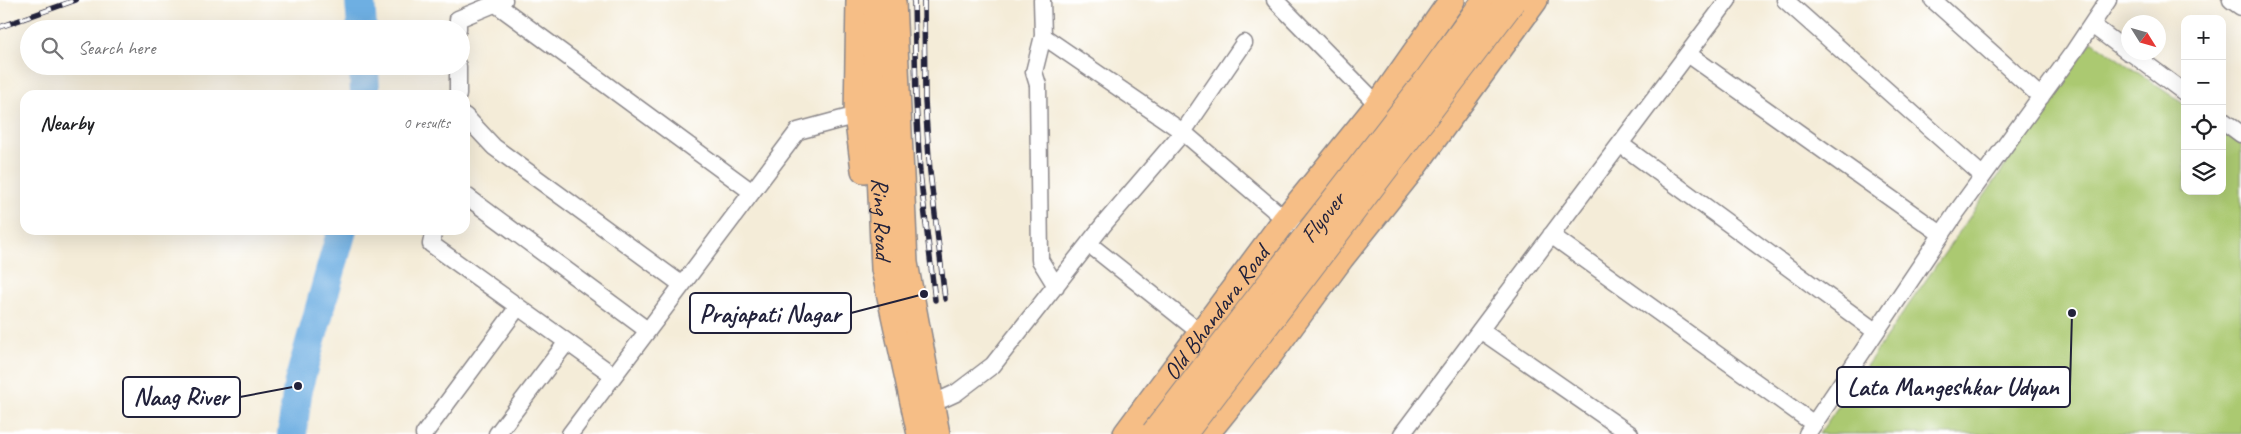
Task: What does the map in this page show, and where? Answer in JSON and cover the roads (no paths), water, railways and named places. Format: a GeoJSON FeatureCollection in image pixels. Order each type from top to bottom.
{"type":"FeatureCollection","features":[{"type":"Feature","properties":{"kind":"highway","name":"Flyover"},"geometry":{"type":"LineString","coordinates":[[1155,434],[1428,81],[1487,0]]}},
{"type":"Feature","properties":{"kind":"highway","name":"Flyover"},"geometry":{"type":"LineString","coordinates":[[1182,434],[1512,0]]}},
{"type":"Feature","properties":{"kind":"main road"},"geometry":{"type":"LineString","coordinates":[[858,0],[858,115],[863,152],[867,228],[905,434]]}},
{"type":"Feature","properties":{"kind":"main road","name":"Ring Road"},"geometry":{"type":"LineString","coordinates":[[877,0],[876,75],[884,269],[920,434]]}},
{"type":"Feature","properties":{"kind":"main road","name":"Ring Road"},"geometry":{"type":"LineString","coordinates":[[893,0],[905,263],[937,434]]}},
{"type":"Feature","properties":{"kind":"main road","name":"Ring Road"},"geometry":{"type":"LineString","coordinates":[[904,0],[902,85],[905,151],[948,434]]}},
{"type":"Feature","properties":{"kind":"main road","name":"Old Bhandara Road"},"geometry":{"type":"LineString","coordinates":[[1126,434],[1285,220],[1379,104],[1452,0]]}},
{"type":"Feature","properties":{"kind":"main road"},"geometry":{"type":"LineString","coordinates":[[1206,434],[1265,361],[1341,258],[1412,169],[1536,0]]}},
{"type":"Feature","properties":{"kind":"street"},"geometry":{"type":"LineString","coordinates":[[1042,0],[1043,36],[1034,72],[1038,85],[1040,260],[1056,286]]}},
{"type":"Feature","properties":{"kind":"street"},"geometry":{"type":"LineString","coordinates":[[1275,0],[1379,104],[1393,123],[1430,143]]}},
{"type":"Feature","properties":{"kind":"street"},"geometry":{"type":"LineString","coordinates":[[1411,431],[1480,330],[1728,0]]}},
{"type":"Feature","properties":{"kind":"street"},"geometry":{"type":"LineString","coordinates":[[1785,0],[1983,176]]}},
{"type":"Feature","properties":{"kind":"street"},"geometry":{"type":"LineString","coordinates":[[1933,0],[2041,97]]}},
{"type":"Feature","properties":{"kind":"street"},"geometry":{"type":"LineString","coordinates":[[1551,235],[1811,429],[1941,234],[2041,97],[2108,0]]}},
{"type":"Feature","properties":{"kind":"street"},"geometry":{"type":"LineString","coordinates":[[2231,0],[2241,7]]}},
{"type":"Feature","properties":{"kind":"street"},"geometry":{"type":"LineString","coordinates":[[458,20],[500,2],[752,192]]}},
{"type":"Feature","properties":{"kind":"street"},"geometry":{"type":"LineString","coordinates":[[2092,25],[2121,46]]}},
{"type":"Feature","properties":{"kind":"street"},"geometry":{"type":"LineString","coordinates":[[1043,36],[1184,132],[1285,220],[1341,258]]}},
{"type":"Feature","properties":{"kind":"street"},"geometry":{"type":"LineString","coordinates":[[943,399],[956,393],[993,365],[1089,244],[1184,132],[1244,43]]}},
{"type":"Feature","properties":{"kind":"street"},"geometry":{"type":"LineString","coordinates":[[1688,54],[1941,234]]}},
{"type":"Feature","properties":{"kind":"street"},"geometry":{"type":"LineString","coordinates":[[2140,60],[2181,90]]}},
{"type":"Feature","properties":{"kind":"street"},"geometry":{"type":"LineString","coordinates":[[458,75],[458,90]]}},
{"type":"Feature","properties":{"kind":"street"},"geometry":{"type":"LineString","coordinates":[[570,434],[798,130],[858,115]]}},
{"type":"Feature","properties":{"kind":"street"},"geometry":{"type":"LineString","coordinates":[[470,121],[494,147],[681,284]]}},
{"type":"Feature","properties":{"kind":"street"},"geometry":{"type":"LineString","coordinates":[[2226,123],[2241,134]]}},
{"type":"Feature","properties":{"kind":"street"},"geometry":{"type":"LineString","coordinates":[[1620,144],[1875,331]]}},
{"type":"Feature","properties":{"kind":"street"},"geometry":{"type":"LineString","coordinates":[[470,199],[647,330]]}},
{"type":"Feature","properties":{"kind":"street"},"geometry":{"type":"LineString","coordinates":[[433,235],[431,244],[613,375]]}},
{"type":"Feature","properties":{"kind":"street"},"geometry":{"type":"LineString","coordinates":[[1089,244],[1202,334]]}},
{"type":"Feature","properties":{"kind":"street"},"geometry":{"type":"LineString","coordinates":[[424,434],[518,307]]}},
{"type":"Feature","properties":{"kind":"street"},"geometry":{"type":"LineString","coordinates":[[1480,330],[1630,434]]}},
{"type":"Feature","properties":{"kind":"street"},"geometry":{"type":"LineString","coordinates":[[497,434],[567,342]]}},
{"type":"Feature","properties":{"kind":"waterway"},"geometry":{"type":"LineString","coordinates":[[360,0],[361,20]]}},
{"type":"Feature","properties":{"kind":"waterway"},"geometry":{"type":"LineString","coordinates":[[364,75],[365,90]]}},
{"type":"Feature","properties":{"kind":"waterway"},"geometry":{"type":"LineString","coordinates":[[292,434],[298,386],[341,235]]}},
{"type":"Feature","properties":{"kind":"railway"},"geometry":{"type":"LineString","coordinates":[[0,27],[76,0]]}},
{"type":"Feature","properties":{"kind":"railway"},"geometry":{"type":"LineString","coordinates":[[914,0],[916,101],[920,173],[935,300]]}},
{"type":"Feature","properties":{"kind":"railway"},"geometry":{"type":"LineString","coordinates":[[924,0],[925,101],[930,172],[945,299]]}},
{"type":"Feature","properties":{"kind":"place","name":"Prajapati Nagar"},"geometry":{"type":"Point","coordinates":[924,294]}},
{"type":"Feature","properties":{"kind":"place","name":"Lata Mangeshkar Udyan"},"geometry":{"type":"Point","coordinates":[2072,313]}},
{"type":"Feature","properties":{"kind":"place","name":"Naag River"},"geometry":{"type":"Point","coordinates":[298,386]}}]}
